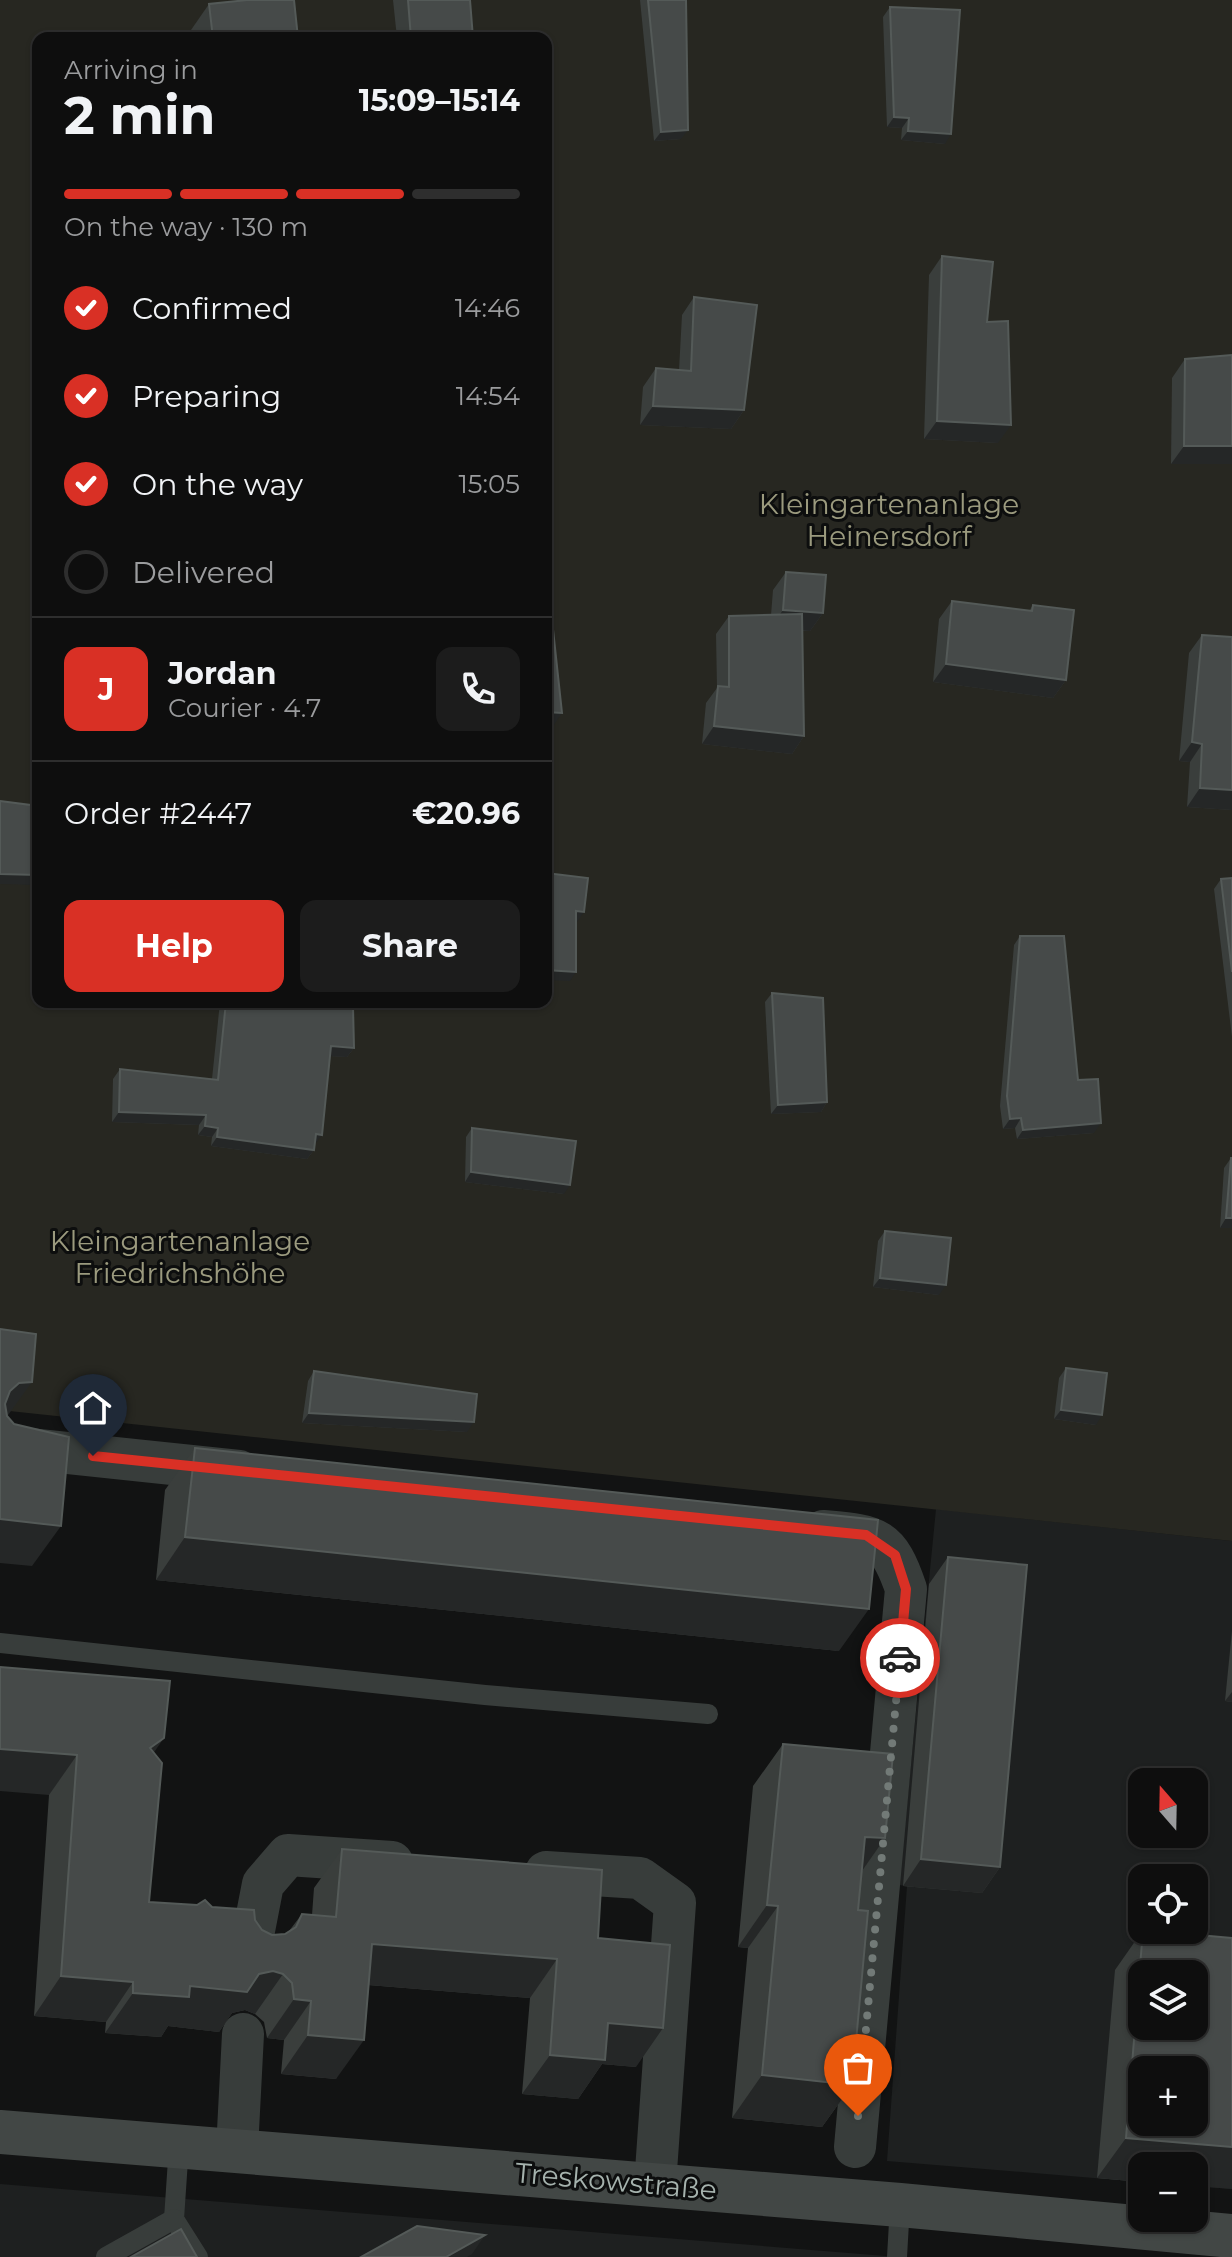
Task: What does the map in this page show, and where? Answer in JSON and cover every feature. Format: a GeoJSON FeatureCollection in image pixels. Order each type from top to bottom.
{"type":"FeatureCollection","features":[{"type":"Feature","properties":{"kind":"street"},"geometry":{"type":"LineString","coordinates":[[0,1446],[283,1475]]}},
{"type":"Feature","properties":{"kind":"street"},"geometry":{"type":"LineString","coordinates":[[787,1527],[866,1535],[895,1555],[906,1589],[855,2147]]}},
{"type":"Feature","properties":{"kind":"street"},"geometry":{"type":"LineString","coordinates":[[250,1951],[263,1884],[288,1855],[426,1864]]}},
{"type":"Feature","properties":{"kind":"street"},"geometry":{"type":"LineString","coordinates":[[502,1869],[640,1878],[675,1903],[655,2185]]}},
{"type":"Feature","properties":{"kind":"street"},"geometry":{"type":"LineString","coordinates":[[237,2150],[243,2034]]}},
{"type":"Feature","properties":{"kind":"street","name":"Treskowstraße"},"geometry":{"type":"LineString","coordinates":[[0,2132],[900,2205],[1232,2236]]}},
{"type":"Feature","properties":{"kind":"lane"},"geometry":{"type":"LineString","coordinates":[[0,1643],[485,1695],[708,1714]]}},
{"type":"Feature","properties":{"kind":"lane"},"geometry":{"type":"LineString","coordinates":[[179,2145],[174,2219],[198,2257]]}},
{"type":"Feature","properties":{"kind":"lane"},"geometry":{"type":"LineString","coordinates":[[897,2257],[900,2205]]}},
{"type":"Feature","properties":{"kind":"lane"},"geometry":{"type":"LineString","coordinates":[[106,2257],[174,2219]]}},
{"type":"Feature","properties":{"kind":"shaded area"},"geometry":{"type":"Polygon","coordinates":[[[936,1509],[1232,1541],[1232,2189],[1208,2187],[1208,2152],[1128,2152],[1128,2181],[887,2161],[907,1886],[899,1885],[936,1509]]]}},
{"type":"Feature","properties":{"kind":"shaded area"},"geometry":{"type":"Polygon","coordinates":[[[0,2184],[898,2257],[0,2257],[0,2184]]]}},
{"type":"Feature","properties":{"kind":"green space","name":"Kleingartenanlage Heinersdorf"},"geometry":{"type":"Polygon","coordinates":[[[0,0],[1232,0],[1232,1541],[0,1410],[0,0]]]}},
{"type":"Feature","properties":{"kind":"building"},"geometry":{"type":"Polygon","coordinates":[[[294,0],[297,32],[212,32],[209,4],[294,0]]]}},
{"type":"Feature","properties":{"kind":"building"},"geometry":{"type":"Polygon","coordinates":[[[408,0],[470,0],[473,32],[411,32],[408,0]]]}},
{"type":"Feature","properties":{"kind":"building"},"geometry":{"type":"Polygon","coordinates":[[[648,0],[686,0],[688,130],[661,132],[648,0]]]}},
{"type":"Feature","properties":{"kind":"building"},"geometry":{"type":"Polygon","coordinates":[[[890,7],[960,10],[951,134],[908,131],[909,118],[894,117],[890,7]]]}},
{"type":"Feature","properties":{"kind":"building"},"geometry":{"type":"Polygon","coordinates":[[[942,256],[993,262],[987,322],[1008,321],[1011,425],[937,421],[942,256]]]}},
{"type":"Feature","properties":{"kind":"building"},"geometry":{"type":"Polygon","coordinates":[[[694,297],[757,305],[744,410],[653,406],[656,368],[691,371],[694,297]]]}},
{"type":"Feature","properties":{"kind":"building"},"geometry":{"type":"Polygon","coordinates":[[[1232,355],[1232,446],[1184,446],[1185,359],[1232,355]]]}},
{"type":"Feature","properties":{"kind":"building"},"geometry":{"type":"Polygon","coordinates":[[[786,572],[826,575],[823,613],[783,610],[786,572]]]}},
{"type":"Feature","properties":{"kind":"building"},"geometry":{"type":"Polygon","coordinates":[[[952,601],[1032,611],[1033,605],[1074,610],[1066,680],[946,664],[952,601]]]}},
{"type":"Feature","properties":{"kind":"building"},"geometry":{"type":"Polygon","coordinates":[[[802,614],[804,736],[714,726],[718,686],[729,687],[729,616],[802,614]]]}},
{"type":"Feature","properties":{"kind":"building"},"geometry":{"type":"Polygon","coordinates":[[[552,620],[562,713],[552,712],[552,620]]]}},
{"type":"Feature","properties":{"kind":"building"},"geometry":{"type":"Polygon","coordinates":[[[1202,635],[1232,637],[1232,790],[1200,788],[1202,744],[1192,742],[1202,635]]]}},
{"type":"Feature","properties":{"kind":"building"},"geometry":{"type":"Polygon","coordinates":[[[0,801],[32,805],[32,875],[0,874],[0,801]]]}},
{"type":"Feature","properties":{"kind":"building"},"geometry":{"type":"Polygon","coordinates":[[[552,874],[588,878],[584,912],[576,911],[576,972],[552,970],[552,874]]]}},
{"type":"Feature","properties":{"kind":"building"},"geometry":{"type":"Polygon","coordinates":[[[1232,878],[1232,972],[1221,879],[1232,878]]]}},
{"type":"Feature","properties":{"kind":"building"},"geometry":{"type":"Polygon","coordinates":[[[1020,936],[1064,936],[1078,1080],[1098,1079],[1101,1123],[1023,1130],[1021,1118],[1010,1119],[1007,1096],[1020,936]]]}},
{"type":"Feature","properties":{"kind":"building"},"geometry":{"type":"Polygon","coordinates":[[[772,993],[823,998],[827,1102],[778,1105],[772,993]]]}},
{"type":"Feature","properties":{"kind":"building"},"geometry":{"type":"Polygon","coordinates":[[[225,1008],[353,1008],[354,1048],[331,1046],[322,1135],[316,1134],[314,1150],[217,1137],[218,1128],[205,1126],[206,1115],[119,1112],[120,1069],[218,1080],[225,1008]]]}},
{"type":"Feature","properties":{"kind":"building"},"geometry":{"type":"Polygon","coordinates":[[[472,1128],[576,1141],[570,1185],[471,1172],[472,1128]]]}},
{"type":"Feature","properties":{"kind":"building"},"geometry":{"type":"Polygon","coordinates":[[[1231,1158],[1232,1218],[1226,1218],[1231,1158]]]}},
{"type":"Feature","properties":{"kind":"building"},"geometry":{"type":"Polygon","coordinates":[[[885,1231],[951,1238],[946,1285],[880,1278],[885,1231]]]}},
{"type":"Feature","properties":{"kind":"building"},"geometry":{"type":"Polygon","coordinates":[[[0,1329],[36,1334],[32,1382],[19,1383],[10,1391],[5,1404],[7,1416],[14,1424],[69,1437],[61,1526],[0,1519],[0,1329]]]}},
{"type":"Feature","properties":{"kind":"building"},"geometry":{"type":"Polygon","coordinates":[[[1066,1368],[1107,1373],[1102,1415],[1061,1410],[1066,1368]]]}},
{"type":"Feature","properties":{"kind":"building"},"geometry":{"type":"Polygon","coordinates":[[[314,1371],[477,1394],[474,1422],[309,1413],[314,1371]]]}},
{"type":"Feature","properties":{"kind":"building"},"geometry":{"type":"Polygon","coordinates":[[[195,1448],[878,1520],[869,1609],[185,1537],[195,1448]]]}},
{"type":"Feature","properties":{"kind":"building"},"geometry":{"type":"Polygon","coordinates":[[[948,1557],[1027,1565],[1000,1867],[921,1859],[948,1557]]]}},
{"type":"Feature","properties":{"kind":"building"},"geometry":{"type":"Polygon","coordinates":[[[0,1667],[170,1681],[164,1738],[150,1748],[162,1763],[149,1902],[197,1905],[205,1900],[212,1907],[254,1910],[255,1920],[262,1930],[272,1935],[285,1934],[296,1927],[302,1914],[336,1917],[342,1849],[602,1870],[598,1938],[670,1945],[663,2028],[608,2023],[605,2060],[550,2055],[557,1959],[372,1944],[364,2040],[308,2035],[311,2001],[294,1999],[292,1983],[283,1974],[273,1971],[259,1974],[247,1992],[190,1986],[189,1997],[133,1993],[133,1982],[61,1976],[77,1755],[0,1749],[0,1667]]]}},
{"type":"Feature","properties":{"kind":"building"},"geometry":{"type":"Polygon","coordinates":[[[783,1744],[893,1754],[885,1838],[865,1837],[858,1910],[868,1911],[852,2085],[762,2075],[778,1906],[767,1905],[783,1744]]]}},
{"type":"Feature","properties":{"kind":"building"},"geometry":{"type":"Polygon","coordinates":[[[1208,1936],[1232,1938],[1232,2147],[1126,2138],[1128,2114],[1128,2136],[1208,2136],[1208,2056],[1133,2056],[1134,2040],[1208,2040],[1208,1960],[1141,1960],[1142,1944],[1208,1944],[1208,1936]]]}},
{"type":"Feature","properties":{"kind":"building"},"geometry":{"type":"Polygon","coordinates":[[[417,2226],[485,2235],[446,2257],[361,2257],[417,2226]]]}},
{"type":"Feature","properties":{"kind":"building"},"geometry":{"type":"Polygon","coordinates":[[[181,2229],[197,2257],[131,2257],[181,2229]]]}},
{"type":"Feature","properties":{"kind":"way so far"},"geometry":{"type":"LineString","coordinates":[[858,2116],[900,1658]]}},
{"type":"Feature","properties":{"kind":"route"},"geometry":{"type":"LineString","coordinates":[[93,1456],[866,1535],[895,1555],[906,1589],[900,1658]]}},
{"type":"Feature","properties":{"kind":"park label","name":"Kleingartenanlage Friedrichshöhe"},"geometry":{"type":"Point","coordinates":[180,1257]}}]}
